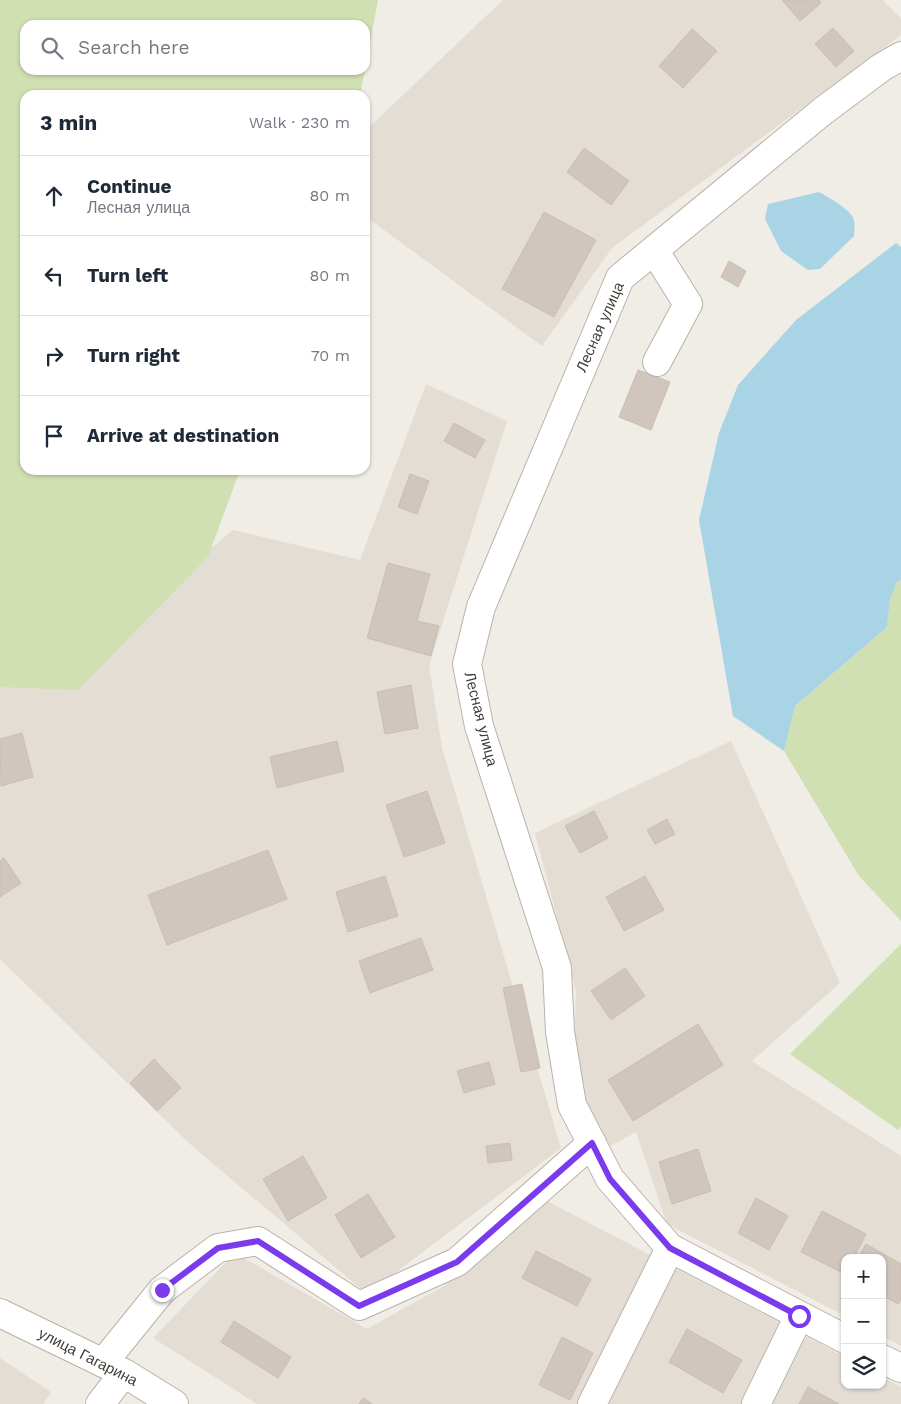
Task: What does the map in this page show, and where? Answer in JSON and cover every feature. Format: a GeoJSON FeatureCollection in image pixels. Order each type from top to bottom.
{"type":"FeatureCollection","features":[{"type":"Feature","properties":{"kind":"street","name":"Лесная улица"},"geometry":{"type":"LineString","coordinates":[[841,1337],[670,1248],[610,1179],[572,1105],[560,1032],[557,968],[479,726],[467,664],[481,607],[620,278],[823,111],[882,67],[901,56]]}},
{"type":"Feature","properties":{"kind":"street"},"geometry":{"type":"LineString","coordinates":[[654,250],[688,304],[657,362]]}},
{"type":"Feature","properties":{"kind":"street"},"geometry":{"type":"LineString","coordinates":[[100,1404],[113,1368],[162,1290],[218,1248],[258,1241],[359,1306],[457,1262],[592,1143]]}},
{"type":"Feature","properties":{"kind":"street"},"geometry":{"type":"LineString","coordinates":[[592,1404],[670,1248]]}},
{"type":"Feature","properties":{"kind":"street","name":"улица Гагарина"},"geometry":{"type":"LineString","coordinates":[[0,1313],[113,1368],[174,1404]]}},
{"type":"Feature","properties":{"kind":"street"},"geometry":{"type":"LineString","coordinates":[[756,1404],[799,1316]]}},
{"type":"Feature","properties":{"kind":"street"},"geometry":{"type":"LineString","coordinates":[[886,1361],[901,1368]]}},
{"type":"Feature","properties":{"kind":"shaded area"},"geometry":{"type":"Polygon","coordinates":[[[503,0],[883,0],[901,19],[901,35],[612,248],[542,346],[370,220],[370,126],[503,0]]]}},
{"type":"Feature","properties":{"kind":"shaded area"},"geometry":{"type":"Polygon","coordinates":[[[426,384],[507,421],[429,665],[442,748],[561,1148],[367,1294],[190,1144],[0,959],[0,668],[66,668],[233,530],[360,560],[426,384]]]}},
{"type":"Feature","properties":{"kind":"shaded area"},"geometry":{"type":"Polygon","coordinates":[[[731,741],[840,983],[752,1061],[901,1156],[901,1346],[886,1338],[886,1254],[841,1254],[841,1314],[667,1224],[636,1132],[607,1148],[585,1102],[574,1046],[576,991],[535,833],[731,741]]]}},
{"type":"Feature","properties":{"kind":"shaded area"},"geometry":{"type":"Polygon","coordinates":[[[547,1201],[841,1355],[841,1389],[886,1389],[886,1379],[901,1387],[901,1404],[257,1404],[153,1338],[235,1253],[367,1329],[444,1286],[547,1201]]]}},
{"type":"Feature","properties":{"kind":"shaded area"},"geometry":{"type":"Polygon","coordinates":[[[0,1358],[51,1392],[43,1404],[0,1404],[0,1358]]]}},
{"type":"Feature","properties":{"kind":"green space"},"geometry":{"type":"Polygon","coordinates":[[[0,0],[378,0],[370,43],[370,20],[20,20],[20,75],[364,75],[361,90],[20,90],[20,475],[238,475],[208,557],[78,690],[0,687],[0,0]]]}},
{"type":"Feature","properties":{"kind":"green space"},"geometry":{"type":"Polygon","coordinates":[[[901,580],[901,921],[859,876],[784,751],[795,706],[887,627],[890,598],[897,582],[901,580]]]}},
{"type":"Feature","properties":{"kind":"green space"},"geometry":{"type":"Polygon","coordinates":[[[901,944],[901,1127],[898,1130],[790,1054],[901,944]]]}},
{"type":"Feature","properties":{"kind":"water"},"geometry":{"type":"Polygon","coordinates":[[[819,192],[832,199],[852,216],[854,236],[820,269],[808,270],[781,251],[765,219],[768,204],[819,192]]]}},
{"type":"Feature","properties":{"kind":"water"},"geometry":{"type":"Polygon","coordinates":[[[896,243],[901,247],[901,580],[897,582],[890,599],[887,627],[795,706],[784,751],[733,716],[699,520],[719,433],[738,385],[796,320],[896,243]]]}},
{"type":"Feature","properties":{"kind":"building"},"geometry":{"type":"Polygon","coordinates":[[[782,0],[819,0],[821,3],[800,21],[782,0]]]}},
{"type":"Feature","properties":{"kind":"building"},"geometry":{"type":"Polygon","coordinates":[[[833,28],[854,51],[836,67],[815,44],[833,28]]]}},
{"type":"Feature","properties":{"kind":"building"},"geometry":{"type":"Polygon","coordinates":[[[692,29],[717,51],[683,88],[659,66],[692,29]]]}},
{"type":"Feature","properties":{"kind":"building"},"geometry":{"type":"Polygon","coordinates":[[[584,148],[629,181],[611,205],[567,172],[584,148]]]}},
{"type":"Feature","properties":{"kind":"building"},"geometry":{"type":"Polygon","coordinates":[[[544,212],[596,240],[554,317],[502,289],[544,212]]]}},
{"type":"Feature","properties":{"kind":"building"},"geometry":{"type":"Polygon","coordinates":[[[729,261],[746,271],[738,287],[721,277],[729,261]]]}},
{"type":"Feature","properties":{"kind":"building"},"geometry":{"type":"Polygon","coordinates":[[[638,370],[670,382],[651,430],[619,417],[638,370]]]}},
{"type":"Feature","properties":{"kind":"building"},"geometry":{"type":"Polygon","coordinates":[[[454,423],[485,440],[475,458],[444,441],[454,423]]]}},
{"type":"Feature","properties":{"kind":"building"},"geometry":{"type":"Polygon","coordinates":[[[410,474],[429,481],[417,514],[398,507],[410,474]]]}},
{"type":"Feature","properties":{"kind":"building"},"geometry":{"type":"Polygon","coordinates":[[[388,563],[430,574],[417,621],[439,626],[431,656],[367,638],[388,563]]]}},
{"type":"Feature","properties":{"kind":"building"},"geometry":{"type":"Polygon","coordinates":[[[411,685],[418,728],[385,734],[377,692],[411,685]]]}},
{"type":"Feature","properties":{"kind":"building"},"geometry":{"type":"Polygon","coordinates":[[[22,733],[33,777],[1,786],[0,739],[22,733]]]}},
{"type":"Feature","properties":{"kind":"building"},"geometry":{"type":"Polygon","coordinates":[[[337,741],[344,771],[277,788],[270,757],[337,741]]]}},
{"type":"Feature","properties":{"kind":"building"},"geometry":{"type":"Polygon","coordinates":[[[427,791],[445,843],[404,857],[386,805],[427,791]]]}},
{"type":"Feature","properties":{"kind":"building"},"geometry":{"type":"Polygon","coordinates":[[[594,811],[608,838],[580,853],[565,826],[594,811]]]}},
{"type":"Feature","properties":{"kind":"building"},"geometry":{"type":"Polygon","coordinates":[[[667,819],[675,834],[655,844],[647,830],[667,819]]]}},
{"type":"Feature","properties":{"kind":"building"},"geometry":{"type":"Polygon","coordinates":[[[268,850],[287,899],[167,945],[148,895],[268,850]]]}},
{"type":"Feature","properties":{"kind":"building"},"geometry":{"type":"Polygon","coordinates":[[[4,858],[21,883],[0,897],[0,861],[4,858]]]}},
{"type":"Feature","properties":{"kind":"building"},"geometry":{"type":"Polygon","coordinates":[[[385,876],[398,916],[348,932],[336,892],[385,876]]]}},
{"type":"Feature","properties":{"kind":"building"},"geometry":{"type":"Polygon","coordinates":[[[645,876],[664,910],[624,931],[606,897],[645,876]]]}},
{"type":"Feature","properties":{"kind":"building"},"geometry":{"type":"Polygon","coordinates":[[[421,938],[433,970],[370,993],[359,961],[421,938]]]}},
{"type":"Feature","properties":{"kind":"building"},"geometry":{"type":"Polygon","coordinates":[[[625,968],[645,996],[611,1020],[591,991],[625,968]]]}},
{"type":"Feature","properties":{"kind":"building"},"geometry":{"type":"Polygon","coordinates":[[[522,984],[540,1068],[521,1072],[503,988],[522,984]]]}},
{"type":"Feature","properties":{"kind":"building"},"geometry":{"type":"Polygon","coordinates":[[[698,1024],[723,1065],[633,1121],[608,1080],[698,1024]]]}},
{"type":"Feature","properties":{"kind":"building"},"geometry":{"type":"Polygon","coordinates":[[[154,1059],[181,1088],[157,1111],[130,1083],[154,1059]]]}},
{"type":"Feature","properties":{"kind":"building"},"geometry":{"type":"Polygon","coordinates":[[[489,1062],[495,1084],[464,1093],[457,1071],[489,1062]]]}},
{"type":"Feature","properties":{"kind":"building"},"geometry":{"type":"Polygon","coordinates":[[[510,1143],[512,1160],[488,1163],[486,1146],[510,1143]]]}},
{"type":"Feature","properties":{"kind":"building"},"geometry":{"type":"Polygon","coordinates":[[[698,1149],[711,1191],[672,1204],[659,1162],[698,1149]]]}},
{"type":"Feature","properties":{"kind":"building"},"geometry":{"type":"Polygon","coordinates":[[[303,1156],[327,1198],[288,1221],[263,1179],[303,1156]]]}},
{"type":"Feature","properties":{"kind":"building"},"geometry":{"type":"Polygon","coordinates":[[[368,1194],[395,1237],[361,1258],[335,1215],[368,1194]]]}},
{"type":"Feature","properties":{"kind":"building"},"geometry":{"type":"Polygon","coordinates":[[[756,1198],[788,1216],[769,1250],[738,1233],[756,1198]]]}},
{"type":"Feature","properties":{"kind":"building"},"geometry":{"type":"Polygon","coordinates":[[[822,1211],[866,1234],[856,1254],[841,1254],[841,1272],[801,1252],[822,1211]]]}},
{"type":"Feature","properties":{"kind":"building"},"geometry":{"type":"Polygon","coordinates":[[[866,1244],[884,1254],[860,1254],[866,1244]]]}},
{"type":"Feature","properties":{"kind":"building"},"geometry":{"type":"Polygon","coordinates":[[[536,1251],[591,1279],[577,1306],[522,1278],[536,1251]]]}},
{"type":"Feature","properties":{"kind":"building"},"geometry":{"type":"Polygon","coordinates":[[[886,1255],[901,1264],[901,1300],[898,1304],[886,1297],[886,1255]]]}},
{"type":"Feature","properties":{"kind":"building"},"geometry":{"type":"Polygon","coordinates":[[[234,1321],[291,1357],[278,1378],[221,1342],[234,1321]]]}},
{"type":"Feature","properties":{"kind":"building"},"geometry":{"type":"Polygon","coordinates":[[[687,1329],[742,1360],[723,1393],[669,1362],[687,1329]]]}},
{"type":"Feature","properties":{"kind":"building"},"geometry":{"type":"Polygon","coordinates":[[[562,1337],[593,1353],[570,1400],[539,1385],[562,1337]]]}},
{"type":"Feature","properties":{"kind":"building"},"geometry":{"type":"Polygon","coordinates":[[[808,1387],[839,1404],[799,1404],[808,1387]]]}},
{"type":"Feature","properties":{"kind":"building"},"geometry":{"type":"Polygon","coordinates":[[[363,1398],[372,1404],[359,1404],[363,1398]]]}},
{"type":"Feature","properties":{"kind":"route"},"geometry":{"type":"LineString","coordinates":[[162,1290],[218,1248],[258,1241],[359,1306],[457,1262],[592,1143],[610,1179],[670,1248],[799,1316]]}}]}
